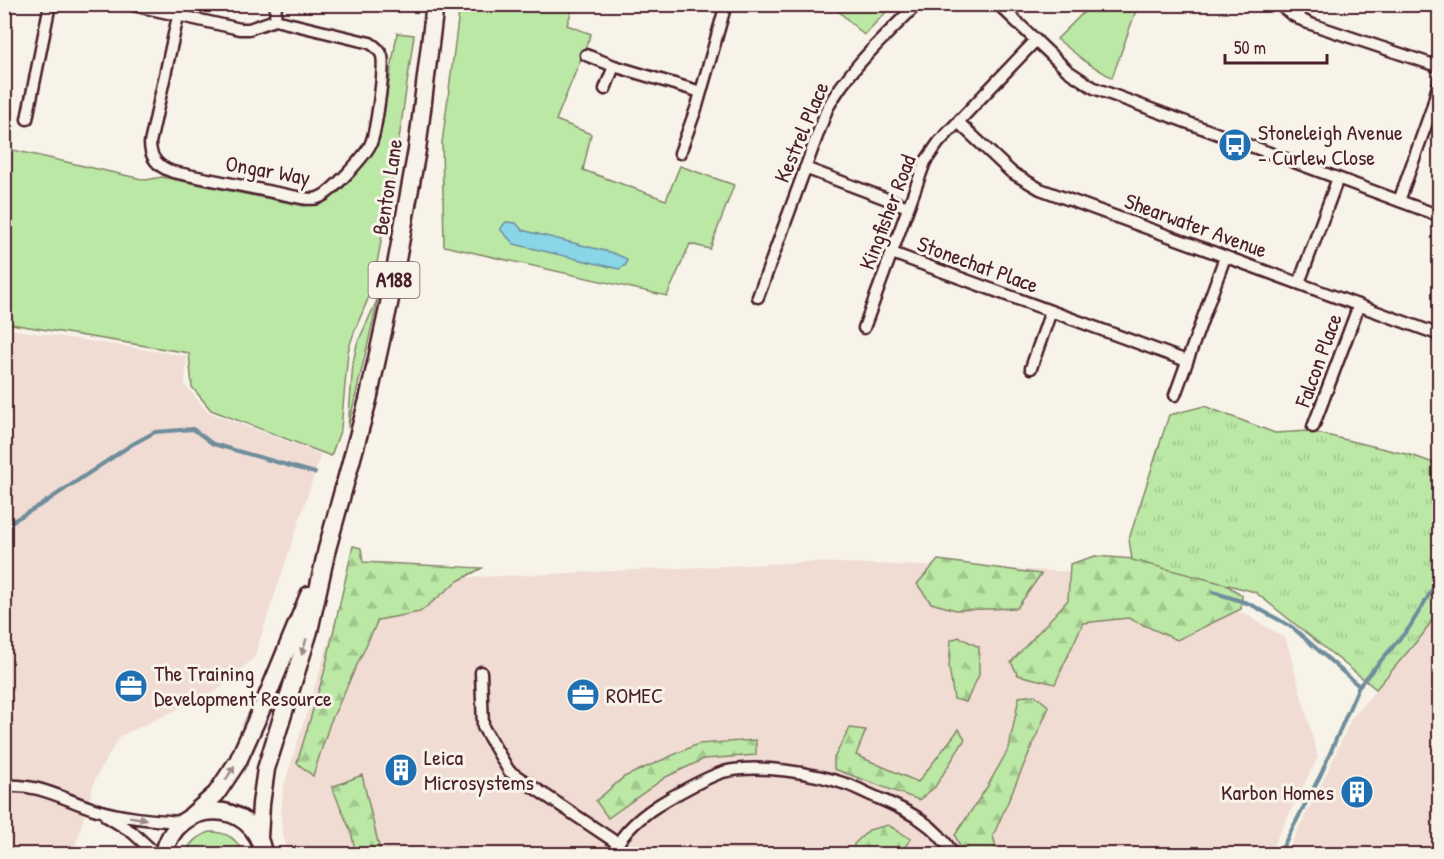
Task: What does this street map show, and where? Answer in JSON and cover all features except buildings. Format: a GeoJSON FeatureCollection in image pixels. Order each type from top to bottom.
{"type":"FeatureCollection","features":[{"type":"Feature","properties":{"kind":"main road","name":"Benton Lane"},"geometry":{"type":"LineString","coordinates":[[262,849],[261,804],[266,769],[303,651],[327,549],[360,431],[389,304],[417,150],[435,4]]}},
{"type":"Feature","properties":{"kind":"main road","name":"Benton Lane"},"geometry":{"type":"LineString","coordinates":[[186,819],[216,794],[238,761],[273,683],[327,549]]}},
{"type":"Feature","properties":{"kind":"main road","name":"A188"},"geometry":{"type":"LineString","coordinates":[[164,855],[169,838],[186,819],[214,811],[233,815],[247,823],[262,849]]}},
{"type":"Feature","properties":{"kind":"street"},"geometry":{"type":"LineString","coordinates":[[27,119],[50,4]]}},
{"type":"Feature","properties":{"kind":"street"},"geometry":{"type":"LineString","coordinates":[[128,4],[244,30],[275,20],[276,4]]}},
{"type":"Feature","properties":{"kind":"street"},"geometry":{"type":"LineString","coordinates":[[680,153],[693,120],[726,4]]}},
{"type":"Feature","properties":{"kind":"street","name":"Kestrel Place"},"geometry":{"type":"LineString","coordinates":[[758,297],[827,109],[837,90],[848,75],[916,4]]}},
{"type":"Feature","properties":{"kind":"street"},"geometry":{"type":"LineString","coordinates":[[998,4],[1068,71],[1094,88],[1440,216]]}},
{"type":"Feature","properties":{"kind":"street"},"geometry":{"type":"LineString","coordinates":[[1279,4],[1299,19],[1319,28],[1440,67]]}},
{"type":"Feature","properties":{"kind":"street"},"geometry":{"type":"LineString","coordinates":[[1299,19],[1301,4]]}},
{"type":"Feature","properties":{"kind":"street","name":"Ongar Way"},"geometry":{"type":"LineString","coordinates":[[178,16],[150,143],[152,155],[157,163],[173,172],[316,199],[336,185],[371,144],[383,72],[382,58],[377,47],[370,43],[275,20]]}},
{"type":"Feature","properties":{"kind":"street","name":"Kingfisher Road"},"geometry":{"type":"LineString","coordinates":[[864,328],[925,162],[939,142],[1036,40]]}},
{"type":"Feature","properties":{"kind":"street"},"geometry":{"type":"LineString","coordinates":[[586,55],[614,66],[701,92]]}},
{"type":"Feature","properties":{"kind":"street"},"geometry":{"type":"LineString","coordinates":[[605,89],[614,66]]}},
{"type":"Feature","properties":{"kind":"street"},"geometry":{"type":"LineString","coordinates":[[1399,201],[1438,93],[1440,78]]}},
{"type":"Feature","properties":{"kind":"street","name":"Shearwater Avenue"},"geometry":{"type":"LineString","coordinates":[[958,122],[999,162],[1032,185],[1440,335]]}},
{"type":"Feature","properties":{"kind":"street"},"geometry":{"type":"LineString","coordinates":[[805,168],[908,207]]}},
{"type":"Feature","properties":{"kind":"street"},"geometry":{"type":"LineString","coordinates":[[1299,283],[1338,178]]}},
{"type":"Feature","properties":{"kind":"street","name":"Stonechat Place"},"geometry":{"type":"LineString","coordinates":[[892,253],[1187,360]]}},
{"type":"Feature","properties":{"kind":"street"},"geometry":{"type":"LineString","coordinates":[[1175,395],[1225,257]]}},
{"type":"Feature","properties":{"kind":"street","name":"Falcon Place"},"geometry":{"type":"LineString","coordinates":[[1314,428],[1359,305]]}},
{"type":"Feature","properties":{"kind":"street","name":"Stonechat Place"},"geometry":{"type":"LineString","coordinates":[[1031,368],[1052,311]]}},
{"type":"Feature","properties":{"kind":"street"},"geometry":{"type":"LineString","coordinates":[[481,672],[483,727],[508,771],[617,843]]}},
{"type":"Feature","properties":{"kind":"street"},"geometry":{"type":"LineString","coordinates":[[612,855],[617,843],[655,807],[723,772],[753,768],[783,771],[849,785],[926,822],[952,855]]}},
{"type":"Feature","properties":{"kind":"street"},"geometry":{"type":"LineString","coordinates":[[4,786],[39,788],[96,810],[142,819],[186,819]]}},
{"type":"Feature","properties":{"kind":"street"},"geometry":{"type":"LineString","coordinates":[[96,810],[132,832],[156,855]]}},
{"type":"Feature","properties":{"kind":"shaded area"},"geometry":{"type":"Polygon","coordinates":[[[4,328],[187,356],[185,385],[208,412],[321,454],[254,658],[217,691],[120,736],[96,777],[73,854],[5,854],[4,328]]]}},
{"type":"Feature","properties":{"kind":"shaded area"},"geometry":{"type":"Polygon","coordinates":[[[813,562],[1137,574],[1247,615],[1286,639],[1318,757],[1269,854],[291,854],[288,851],[282,832],[283,789],[347,583],[813,562]]]}},
{"type":"Feature","properties":{"kind":"shaded area"},"geometry":{"type":"Polygon","coordinates":[[[1439,610],[1439,854],[1286,854],[1327,773],[1351,719],[1423,634],[1439,610]]]}},
{"type":"Feature","properties":{"kind":"green space"},"geometry":{"type":"Polygon","coordinates":[[[832,4],[893,5],[864,35],[832,4]]]}},
{"type":"Feature","properties":{"kind":"green space"},"geometry":{"type":"Polygon","coordinates":[[[1092,4],[1138,5],[1112,78],[1086,62],[1057,39],[1092,4]]]}},
{"type":"Feature","properties":{"kind":"green space"},"geometry":{"type":"Polygon","coordinates":[[[460,5],[561,5],[572,10],[567,25],[591,34],[556,120],[591,134],[583,170],[666,200],[680,166],[734,185],[710,249],[690,244],[667,296],[444,246],[442,143],[460,5]]]}},
{"type":"Feature","properties":{"kind":"green space"},"geometry":{"type":"Polygon","coordinates":[[[397,33],[414,35],[396,160],[373,285],[348,352],[341,428],[331,456],[211,410],[192,387],[189,353],[5,323],[4,148],[146,180],[162,177],[304,206],[319,204],[347,183],[370,155],[380,138],[397,33]]]}},
{"type":"Feature","properties":{"kind":"green space"},"geometry":{"type":"Polygon","coordinates":[[[379,296],[348,428],[353,363],[357,344],[379,296]]]}},
{"type":"Feature","properties":{"kind":"green space"},"geometry":{"type":"Polygon","coordinates":[[[1204,406],[1275,433],[1309,431],[1414,456],[1439,465],[1439,610],[1423,634],[1376,689],[1255,592],[1132,560],[1129,539],[1169,415],[1204,406]]]}},
{"type":"Feature","properties":{"kind":"green space"},"geometry":{"type":"Polygon","coordinates":[[[353,546],[361,548],[363,562],[482,568],[458,581],[420,612],[378,620],[330,723],[313,776],[297,763],[324,673],[353,546]]]}},
{"type":"Feature","properties":{"kind":"green space"},"geometry":{"type":"Polygon","coordinates":[[[1095,556],[1160,561],[1201,569],[1242,595],[1241,609],[1177,640],[1128,618],[1083,623],[1055,684],[1018,675],[1011,662],[1068,600],[1070,564],[1095,556]]]}},
{"type":"Feature","properties":{"kind":"green space"},"geometry":{"type":"Polygon","coordinates":[[[938,560],[1041,574],[1017,608],[956,610],[931,603],[917,584],[938,560]]]}},
{"type":"Feature","properties":{"kind":"green space"},"geometry":{"type":"Polygon","coordinates":[[[959,637],[979,647],[979,675],[966,702],[954,699],[949,667],[951,640],[959,637]]]}},
{"type":"Feature","properties":{"kind":"green space"},"geometry":{"type":"Polygon","coordinates":[[[1035,695],[1049,707],[993,836],[998,854],[963,854],[955,835],[987,787],[1009,748],[1019,697],[1035,695]]]}},
{"type":"Feature","properties":{"kind":"green space"},"geometry":{"type":"Polygon","coordinates":[[[850,728],[866,730],[856,755],[918,782],[959,729],[965,739],[935,787],[919,800],[834,769],[834,758],[850,728]]]}},
{"type":"Feature","properties":{"kind":"green space"},"geometry":{"type":"Polygon","coordinates":[[[756,740],[756,755],[704,759],[666,777],[608,818],[596,801],[624,777],[698,744],[756,740]]]}},
{"type":"Feature","properties":{"kind":"green space"},"geometry":{"type":"Polygon","coordinates":[[[362,775],[380,851],[384,854],[356,854],[351,832],[332,787],[362,775]]]}},
{"type":"Feature","properties":{"kind":"green space"},"geometry":{"type":"Polygon","coordinates":[[[888,825],[911,839],[899,854],[854,854],[854,844],[869,830],[888,825]]]}},
{"type":"Feature","properties":{"kind":"green space"},"geometry":{"type":"Polygon","coordinates":[[[210,832],[230,837],[240,848],[242,854],[186,854],[189,846],[195,840],[210,832]]]}},
{"type":"Feature","properties":{"kind":"water"},"geometry":{"type":"Polygon","coordinates":[[[506,222],[516,223],[522,230],[613,253],[627,259],[626,265],[619,269],[514,244],[500,229],[506,222]]]}},
{"type":"Feature","properties":{"kind":"waterway"},"geometry":{"type":"LineString","coordinates":[[4,526],[155,432],[193,429],[213,444],[315,473]]}},
{"type":"Feature","properties":{"kind":"waterway"},"geometry":{"type":"LineString","coordinates":[[1279,854],[1321,774],[1359,686],[1409,628],[1440,577]]}},
{"type":"Feature","properties":{"kind":"waterway"},"geometry":{"type":"LineString","coordinates":[[1213,592],[1250,604],[1292,627],[1359,686]]}},
{"type":"Feature","properties":{"kind":"place","name":"Stoneleigh Avenue - Curlew Close"},"geometry":{"type":"Point","coordinates":[1235,145]}},
{"type":"Feature","properties":{"kind":"place","name":"The Training Development Resource"},"geometry":{"type":"Point","coordinates":[131,686]}},
{"type":"Feature","properties":{"kind":"place","name":"ROMEC"},"geometry":{"type":"Point","coordinates":[583,695]}},
{"type":"Feature","properties":{"kind":"place","name":"Leica Microsystems"},"geometry":{"type":"Point","coordinates":[401,770]}},
{"type":"Feature","properties":{"kind":"place","name":"Karbon Homes"},"geometry":{"type":"Point","coordinates":[1357,792]}}]}
